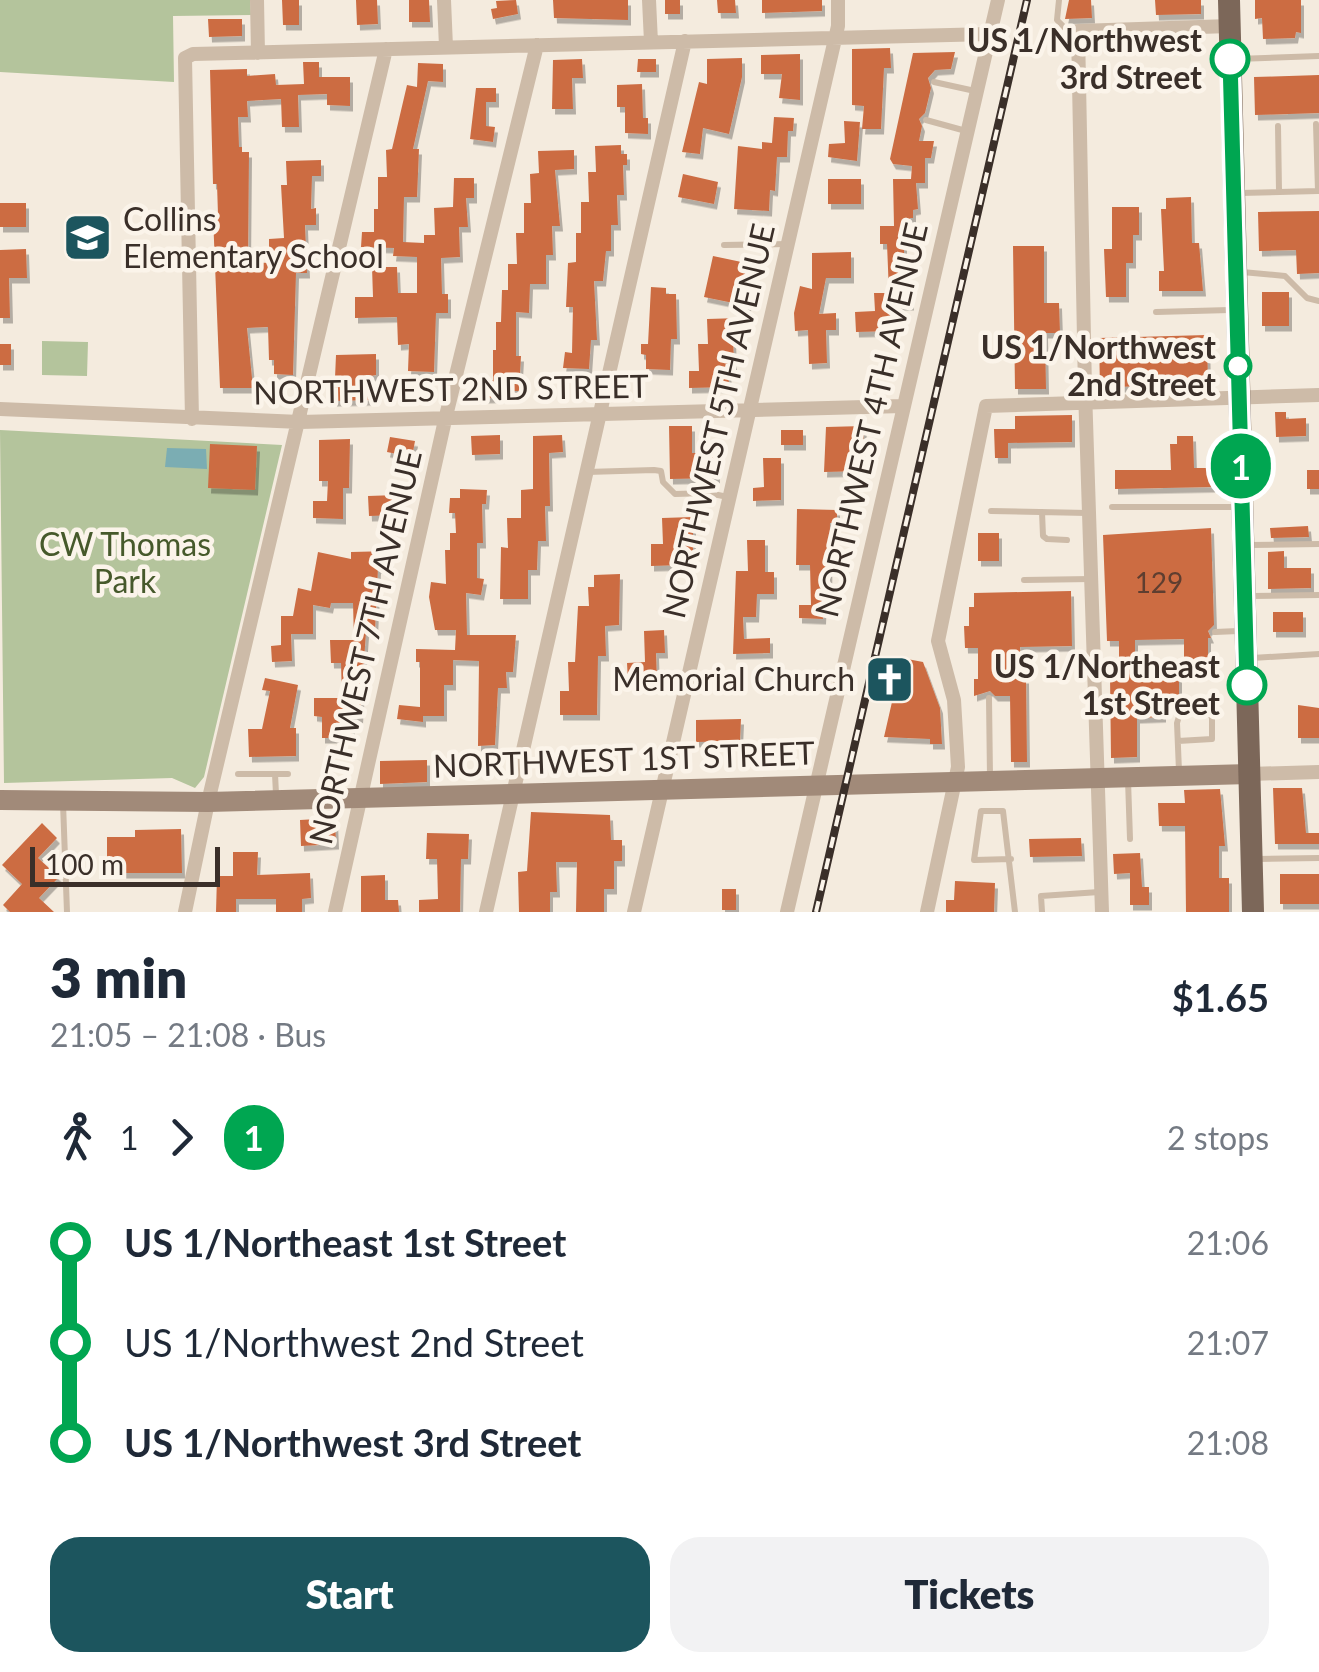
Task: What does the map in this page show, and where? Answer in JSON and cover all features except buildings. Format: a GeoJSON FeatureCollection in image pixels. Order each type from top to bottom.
{"type":"FeatureCollection","features":[{"type":"Feature","properties":{"kind":"main road"},"geometry":{"type":"LineString","coordinates":[[1229,0],[1254,912]]}},
{"type":"Feature","properties":{"kind":"street"},"geometry":{"type":"LineString","coordinates":[[257,0],[258,53]]}},
{"type":"Feature","properties":{"kind":"street"},"geometry":{"type":"LineString","coordinates":[[444,0],[446,47]]}},
{"type":"Feature","properties":{"kind":"street"},"geometry":{"type":"LineString","coordinates":[[650,0],[651,42]]}},
{"type":"Feature","properties":{"kind":"street","name":"NORTHWEST 5TH AVENUE"},"geometry":{"type":"LineString","coordinates":[[634,912],[836,36],[838,0]]}},
{"type":"Feature","properties":{"kind":"street","name":"NORTHWEST 4TH AVENUE"},"geometry":{"type":"LineString","coordinates":[[786,912],[998,0]]}},
{"type":"Feature","properties":{"kind":"street"},"geometry":{"type":"LineString","coordinates":[[1102,912],[1096,780],[1100,635],[1091,579],[1078,31],[1230,26]]}},
{"type":"Feature","properties":{"kind":"street"},"geometry":{"type":"LineString","coordinates":[[192,419],[186,58],[193,54],[990,34]]}},
{"type":"Feature","properties":{"kind":"street"},"geometry":{"type":"LineString","coordinates":[[486,912],[685,41]]}},
{"type":"Feature","properties":{"kind":"street","name":"NORTHWEST 7TH AVENUE"},"geometry":{"type":"LineString","coordinates":[[334,912],[445,420],[537,44]]}},
{"type":"Feature","properties":{"kind":"street"},"geometry":{"type":"LineString","coordinates":[[185,912],[386,49]]}},
{"type":"Feature","properties":{"kind":"street"},"geometry":{"type":"LineString","coordinates":[[927,912],[956,784],[954,700],[938,641],[986,406],[1319,395]]}},
{"type":"Feature","properties":{"kind":"street","name":"NORTHWEST 2ND STREET"},"geometry":{"type":"LineString","coordinates":[[0,410],[300,422],[903,406]]}},
{"type":"Feature","properties":{"kind":"street"},"geometry":{"type":"LineString","coordinates":[[1250,774],[1319,772]]}},
{"type":"Feature","properties":{"kind":"street","name":"NORTHWEST 1ST STREET"},"geometry":{"type":"LineString","coordinates":[[0,800],[208,802],[1250,774]]}},
{"type":"Feature","properties":{"kind":"lane"},"geometry":{"type":"LineString","coordinates":[[1059,0],[1057,20],[1069,32],[1078,31]]}},
{"type":"Feature","properties":{"kind":"lane"},"geometry":{"type":"LineString","coordinates":[[1230,59],[1319,56]]}},
{"type":"Feature","properties":{"kind":"lane"},"geometry":{"type":"LineString","coordinates":[[934,82],[976,91]]}},
{"type":"Feature","properties":{"kind":"lane"},"geometry":{"type":"LineString","coordinates":[[926,120],[967,131]]}},
{"type":"Feature","properties":{"kind":"lane"},"geometry":{"type":"LineString","coordinates":[[1234,193],[1319,190],[1316,124]]}},
{"type":"Feature","properties":{"kind":"lane"},"geometry":{"type":"LineString","coordinates":[[1278,126],[1280,191]]}},
{"type":"Feature","properties":{"kind":"lane"},"geometry":{"type":"LineString","coordinates":[[724,245],[789,244]]}},
{"type":"Feature","properties":{"kind":"lane"},"geometry":{"type":"LineString","coordinates":[[1236,272],[1285,276],[1307,298],[1319,301]]}},
{"type":"Feature","properties":{"kind":"lane"},"geometry":{"type":"LineString","coordinates":[[1156,312],[1237,310]]}},
{"type":"Feature","properties":{"kind":"lane"},"geometry":{"type":"LineString","coordinates":[[1164,385],[1164,401]]}},
{"type":"Feature","properties":{"kind":"lane"},"geometry":{"type":"LineString","coordinates":[[585,472],[661,471],[662,482],[675,494],[708,493],[730,498]]}},
{"type":"Feature","properties":{"kind":"lane"},"geometry":{"type":"LineString","coordinates":[[1112,508],[1242,507]]}},
{"type":"Feature","properties":{"kind":"lane"},"geometry":{"type":"LineString","coordinates":[[991,512],[1089,514]]}},
{"type":"Feature","properties":{"kind":"lane"},"geometry":{"type":"LineString","coordinates":[[1042,512],[1043,536],[1067,540]]}},
{"type":"Feature","properties":{"kind":"lane"},"geometry":{"type":"LineString","coordinates":[[1243,545],[1319,544]]}},
{"type":"Feature","properties":{"kind":"lane"},"geometry":{"type":"LineString","coordinates":[[1024,580],[1091,579]]}},
{"type":"Feature","properties":{"kind":"lane"},"geometry":{"type":"LineString","coordinates":[[1245,596],[1319,595]]}},
{"type":"Feature","properties":{"kind":"lane"},"geometry":{"type":"LineString","coordinates":[[1214,632],[1246,630]]}},
{"type":"Feature","properties":{"kind":"lane"},"geometry":{"type":"LineString","coordinates":[[1246,658],[1319,654]]}},
{"type":"Feature","properties":{"kind":"lane"},"geometry":{"type":"LineString","coordinates":[[989,698],[990,783]]}},
{"type":"Feature","properties":{"kind":"lane"},"geometry":{"type":"LineString","coordinates":[[1178,742],[1212,739],[1208,711],[1180,713],[1178,742],[1179,777]]}},
{"type":"Feature","properties":{"kind":"lane"},"geometry":{"type":"LineString","coordinates":[[238,774],[288,774]]}},
{"type":"Feature","properties":{"kind":"lane"},"geometry":{"type":"LineString","coordinates":[[276,774],[276,800]]}},
{"type":"Feature","properties":{"kind":"lane"},"geometry":{"type":"LineString","coordinates":[[1128,779],[1130,838]]}},
{"type":"Feature","properties":{"kind":"lane"},"geometry":{"type":"LineString","coordinates":[[63,800],[66,912]]}},
{"type":"Feature","properties":{"kind":"lane"},"geometry":{"type":"LineString","coordinates":[[1010,860],[974,860],[981,812],[1002,811],[1010,860],[1015,912]]}},
{"type":"Feature","properties":{"kind":"lane"},"geometry":{"type":"LineString","coordinates":[[1252,859],[1319,858]]}},
{"type":"Feature","properties":{"kind":"lane"},"geometry":{"type":"LineString","coordinates":[[1042,912],[1041,896],[1101,892]]}},
{"type":"Feature","properties":{"kind":"green space"},"geometry":{"type":"Polygon","coordinates":[[[0,0],[250,0],[251,15],[173,16],[174,82],[0,72],[0,0]]]}},
{"type":"Feature","properties":{"kind":"green space"},"geometry":{"type":"Polygon","coordinates":[[[42,341],[88,342],[87,376],[42,375],[42,341]]]}},
{"type":"Feature","properties":{"kind":"green space","name":"CW Thomas Park"},"geometry":{"type":"Polygon","coordinates":[[[0,430],[282,445],[204,777],[195,788],[172,778],[4,783],[0,430]]]}},
{"type":"Feature","properties":{"kind":"water"},"geometry":{"type":"Polygon","coordinates":[[[167,448],[206,449],[207,469],[165,467],[167,448]]]}},
{"type":"Feature","properties":{"kind":"railway"},"geometry":{"type":"LineString","coordinates":[[816,912],[1027,0]]}},
{"type":"Feature","properties":{"kind":"bus line","name":"1"},"geometry":{"type":"LineString","coordinates":[[1230,59],[1247,685]]}},
{"type":"Feature","properties":{"kind":"place","name":"US 1/Northwest 3rd Street"},"geometry":{"type":"Point","coordinates":[1230,59]}},
{"type":"Feature","properties":{"kind":"place","name":"Collins Elementary School"},"geometry":{"type":"Point","coordinates":[88,238]}},
{"type":"Feature","properties":{"kind":"place","name":"US 1/Northwest 2nd Street"},"geometry":{"type":"Point","coordinates":[1238,366]}},
{"type":"Feature","properties":{"kind":"place","name":"Memorial Church"},"geometry":{"type":"Point","coordinates":[890,680]}},
{"type":"Feature","properties":{"kind":"place","name":"US 1/Northeast 1st Street"},"geometry":{"type":"Point","coordinates":[1247,685]}}]}
